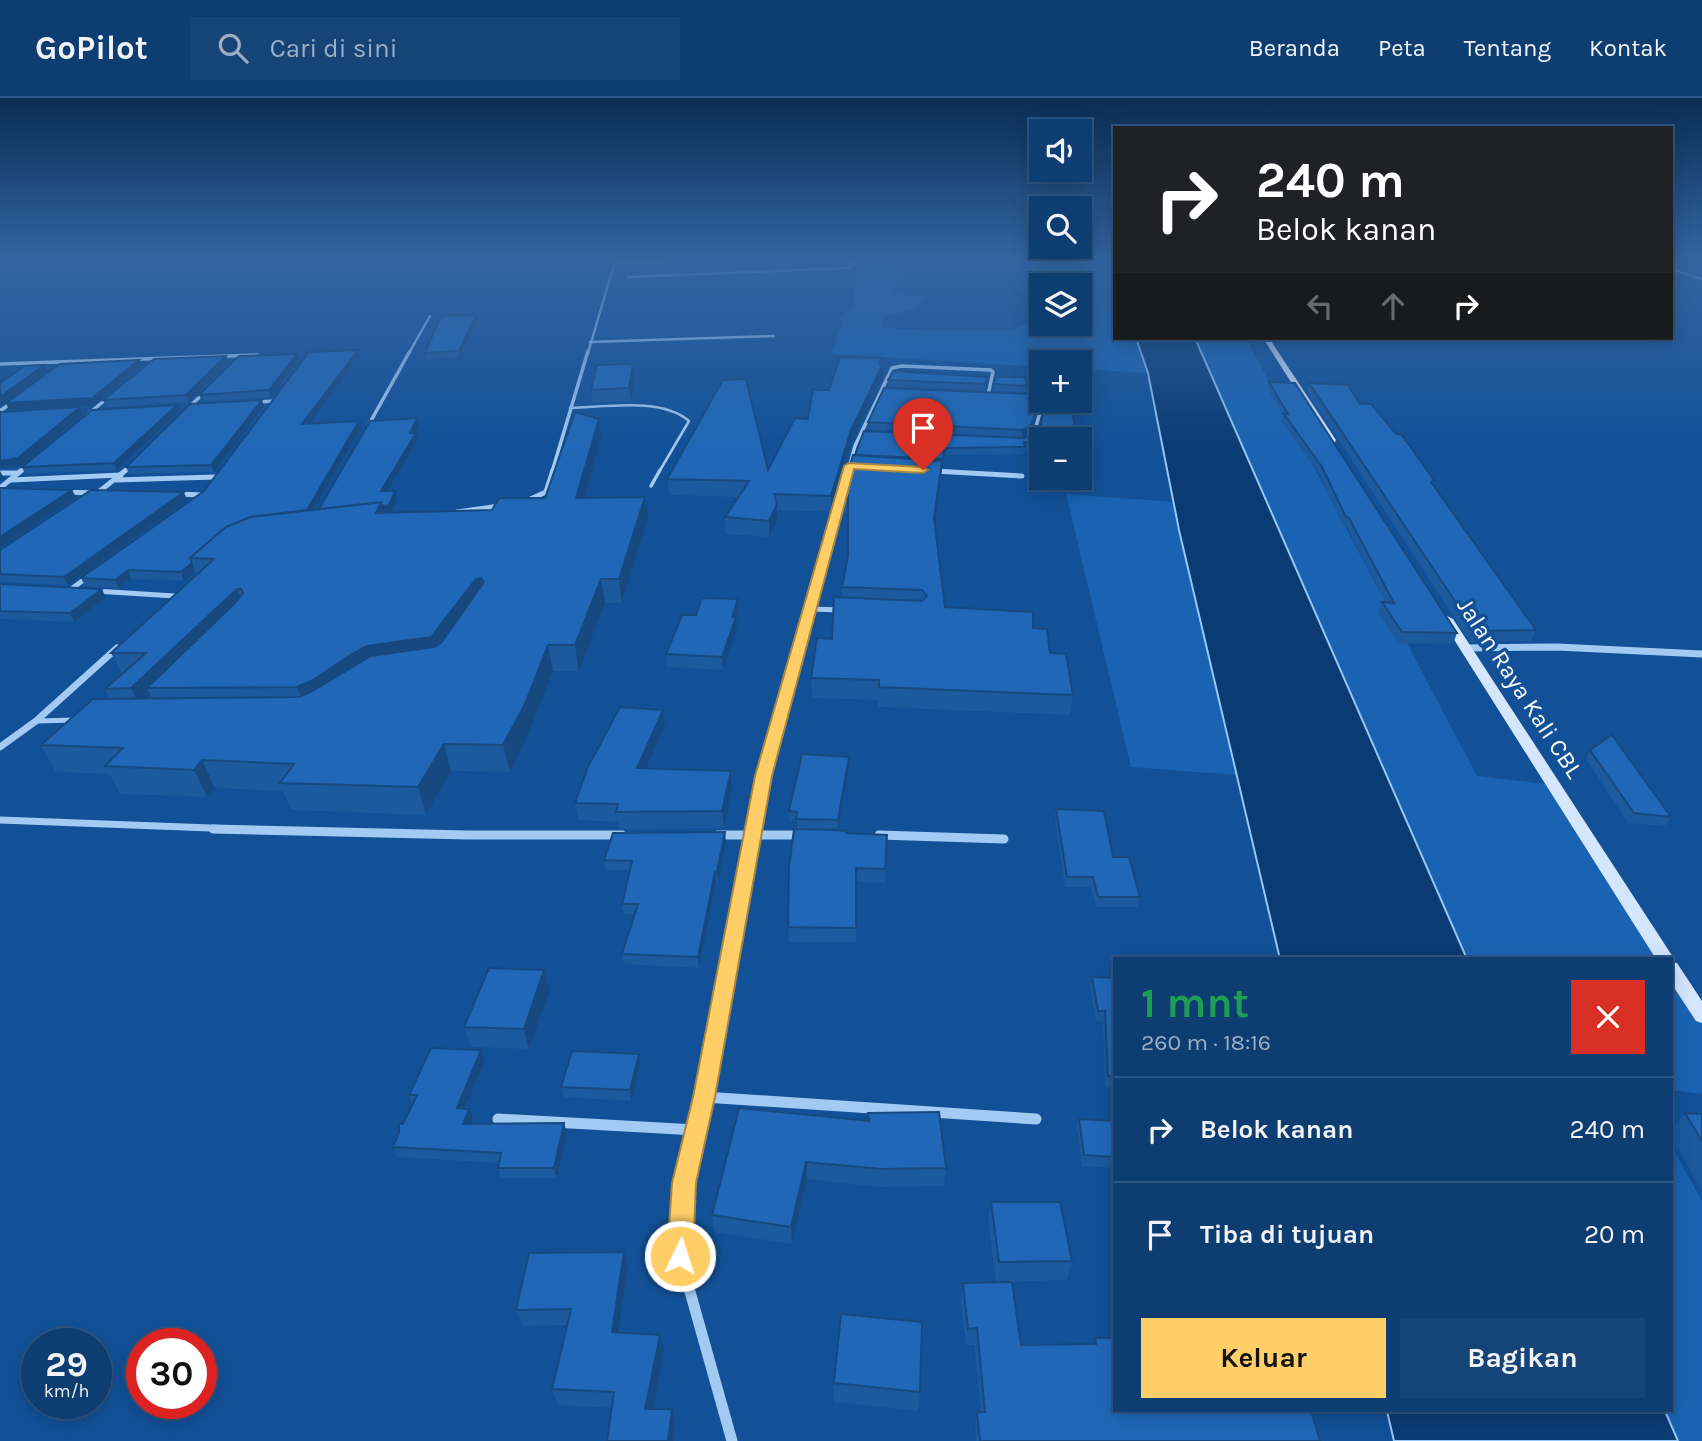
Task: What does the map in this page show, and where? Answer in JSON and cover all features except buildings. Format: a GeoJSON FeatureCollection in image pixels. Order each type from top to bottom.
{"type":"FeatureCollection","features":[{"type":"Feature","properties":{"kind":"main road"},"geometry":{"type":"LineString","coordinates":[[1267,340],[1340,453]]}},
{"type":"Feature","properties":{"kind":"main road","name":"Jalan Raya Kali CBL"},"geometry":{"type":"LineString","coordinates":[[1443,613],[1664,957]]}},
{"type":"Feature","properties":{"kind":"main road"},"geometry":{"type":"LineString","coordinates":[[1673,971],[1702,1016]]}},
{"type":"Feature","properties":{"kind":"street"},"geometry":{"type":"LineString","coordinates":[[364,433],[426,324]]}},
{"type":"Feature","properties":{"kind":"street"},"geometry":{"type":"LineString","coordinates":[[520,503],[546,492],[595,324]]}},
{"type":"Feature","properties":{"kind":"street"},"geometry":{"type":"LineString","coordinates":[[0,364],[265,355]]}},
{"type":"Feature","properties":{"kind":"street"},"geometry":{"type":"LineString","coordinates":[[233,364],[241,356]]}},
{"type":"Feature","properties":{"kind":"street"},"geometry":{"type":"LineString","coordinates":[[147,367],[157,358]]}},
{"type":"Feature","properties":{"kind":"street"},"geometry":{"type":"LineString","coordinates":[[59,368],[68,361]]}},
{"type":"Feature","properties":{"kind":"street"},"geometry":{"type":"LineString","coordinates":[[732,1441],[680,1256],[684,1183],[704,1097],[764,776],[849,466],[860,433],[892,368],[990,370],[993,372],[988,395],[1001,395]]}},
{"type":"Feature","properties":{"kind":"street"},"geometry":{"type":"LineString","coordinates":[[182,414],[208,389]]}},
{"type":"Feature","properties":{"kind":"street"},"geometry":{"type":"LineString","coordinates":[[267,412],[284,390]]}},
{"type":"Feature","properties":{"kind":"street"},"geometry":{"type":"LineString","coordinates":[[881,390],[894,391]]}},
{"type":"Feature","properties":{"kind":"street"},"geometry":{"type":"LineString","coordinates":[[80,421],[115,392]]}},
{"type":"Feature","properties":{"kind":"street"},"geometry":{"type":"LineString","coordinates":[[1014,396],[1029,397]]}},
{"type":"Feature","properties":{"kind":"street"},"geometry":{"type":"LineString","coordinates":[[0,413],[20,397]]}},
{"type":"Feature","properties":{"kind":"street"},"geometry":{"type":"LineString","coordinates":[[251,402],[276,401]]}},
{"type":"Feature","properties":{"kind":"street"},"geometry":{"type":"LineString","coordinates":[[178,407],[203,405]]}},
{"type":"Feature","properties":{"kind":"street"},"geometry":{"type":"LineString","coordinates":[[80,410],[103,411]]}},
{"type":"Feature","properties":{"kind":"street"},"geometry":{"type":"LineString","coordinates":[[0,413],[13,414]]}},
{"type":"Feature","properties":{"kind":"street"},"geometry":{"type":"LineString","coordinates":[[1023,441],[1033,438],[1040,413]]}},
{"type":"Feature","properties":{"kind":"street"},"geometry":{"type":"LineString","coordinates":[[860,433],[874,434]]}},
{"type":"Feature","properties":{"kind":"street"},"geometry":{"type":"LineString","coordinates":[[0,489],[39,456]]}},
{"type":"Feature","properties":{"kind":"street"},"geometry":{"type":"LineString","coordinates":[[87,499],[115,480],[139,458]]}},
{"type":"Feature","properties":{"kind":"street"},"geometry":{"type":"LineString","coordinates":[[192,502],[203,495],[224,466]]}},
{"type":"Feature","properties":{"kind":"street"},"geometry":{"type":"LineString","coordinates":[[849,466],[863,467]]}},
{"type":"Feature","properties":{"kind":"street"},"geometry":{"type":"LineString","coordinates":[[929,470],[1022,475]]}},
{"type":"Feature","properties":{"kind":"street"},"geometry":{"type":"LineString","coordinates":[[0,473],[18,473]]}},
{"type":"Feature","properties":{"kind":"street"},"geometry":{"type":"LineString","coordinates":[[11,480],[121,475]]}},
{"type":"Feature","properties":{"kind":"street"},"geometry":{"type":"LineString","coordinates":[[115,480],[215,477]]}},
{"type":"Feature","properties":{"kind":"street"},"geometry":{"type":"LineString","coordinates":[[0,489],[12,491]]}},
{"type":"Feature","properties":{"kind":"street"},"geometry":{"type":"LineString","coordinates":[[61,492],[111,493]]}},
{"type":"Feature","properties":{"kind":"street"},"geometry":{"type":"LineString","coordinates":[[164,494],[203,495]]}},
{"type":"Feature","properties":{"kind":"street"},"geometry":{"type":"LineString","coordinates":[[449,512],[509,504]]}},
{"type":"Feature","properties":{"kind":"street"},"geometry":{"type":"LineString","coordinates":[[70,590],[92,574]]}},
{"type":"Feature","properties":{"kind":"street"},"geometry":{"type":"LineString","coordinates":[[165,605],[184,587]]}},
{"type":"Feature","properties":{"kind":"street"},"geometry":{"type":"LineString","coordinates":[[58,589],[175,596]]}},
{"type":"Feature","properties":{"kind":"street"},"geometry":{"type":"LineString","coordinates":[[810,609],[852,611]]}},
{"type":"Feature","properties":{"kind":"street"},"geometry":{"type":"LineString","coordinates":[[0,747],[36,721],[125,641]]}},
{"type":"Feature","properties":{"kind":"street"},"geometry":{"type":"LineString","coordinates":[[1465,648],[1557,647],[1702,654]]}},
{"type":"Feature","properties":{"kind":"street"},"geometry":{"type":"LineString","coordinates":[[0,820],[314,832],[536,837],[630,835]]}},
{"type":"Feature","properties":{"kind":"street"},"geometry":{"type":"LineString","coordinates":[[713,835],[808,835]]}},
{"type":"Feature","properties":{"kind":"street"},"geometry":{"type":"LineString","coordinates":[[874,835],[1004,839]]}},
{"type":"Feature","properties":{"kind":"street"},"geometry":{"type":"LineString","coordinates":[[704,1097],[1037,1119]]}},
{"type":"Feature","properties":{"kind":"street"},"geometry":{"type":"LineString","coordinates":[[498,1119],[696,1130]]}},
{"type":"Feature","properties":{"kind":"lane"},"geometry":{"type":"LineString","coordinates":[[590,342],[774,336]]}},
{"type":"Feature","properties":{"kind":"lane"},"geometry":{"type":"LineString","coordinates":[[570,408],[654,406],[668,407],[683,415],[689,421],[651,486]]}},
{"type":"Feature","properties":{"kind":"lane"},"geometry":{"type":"LineString","coordinates":[[36,721],[78,720]]}},
{"type":"Feature","properties":{"kind":"shaded area"},"geometry":{"type":"Polygon","coordinates":[[[842,324],[883,324],[883,328],[937,331],[1014,330],[1029,324],[1029,336],[1092,336],[1092,324],[1113,324],[1113,340],[1137,340],[1148,373],[1092,370],[1092,350],[1029,350],[1029,366],[832,354],[842,324]]]}},
{"type":"Feature","properties":{"kind":"shaded area"},"geometry":{"type":"Polygon","coordinates":[[[1137,340],[1196,340],[1466,957],[1280,957],[1179,530],[1148,373],[1137,340]]]}},
{"type":"Feature","properties":{"kind":"shaded area"},"geometry":{"type":"Polygon","coordinates":[[[1196,340],[1247,340],[1477,776],[1546,784],[1666,957],[1466,957],[1196,340]]]}},
{"type":"Feature","properties":{"kind":"shaded area"},"geometry":{"type":"Polygon","coordinates":[[[1066,494],[1173,502],[1237,775],[1131,767],[1066,494]]]}},
{"type":"Feature","properties":{"kind":"shaded area"},"geometry":{"type":"Polygon","coordinates":[[[1673,969],[1702,1010],[1702,1094],[1673,1090],[1673,969]]]}},
{"type":"Feature","properties":{"kind":"shaded area"},"geometry":{"type":"Polygon","coordinates":[[[1673,1150],[1702,1201],[1702,1441],[1678,1441],[1665,1412],[1673,1412],[1673,1150]]]}},
{"type":"Feature","properties":{"kind":"shaded area"},"geometry":{"type":"Polygon","coordinates":[[[1387,1412],[1665,1412],[1678,1441],[1394,1441],[1387,1412]]]}},
{"type":"Feature","properties":{"kind":"route"},"geometry":{"type":"LineString","coordinates":[[680,1256],[684,1183],[704,1097],[764,776],[849,466],[923,470]]}}]}
